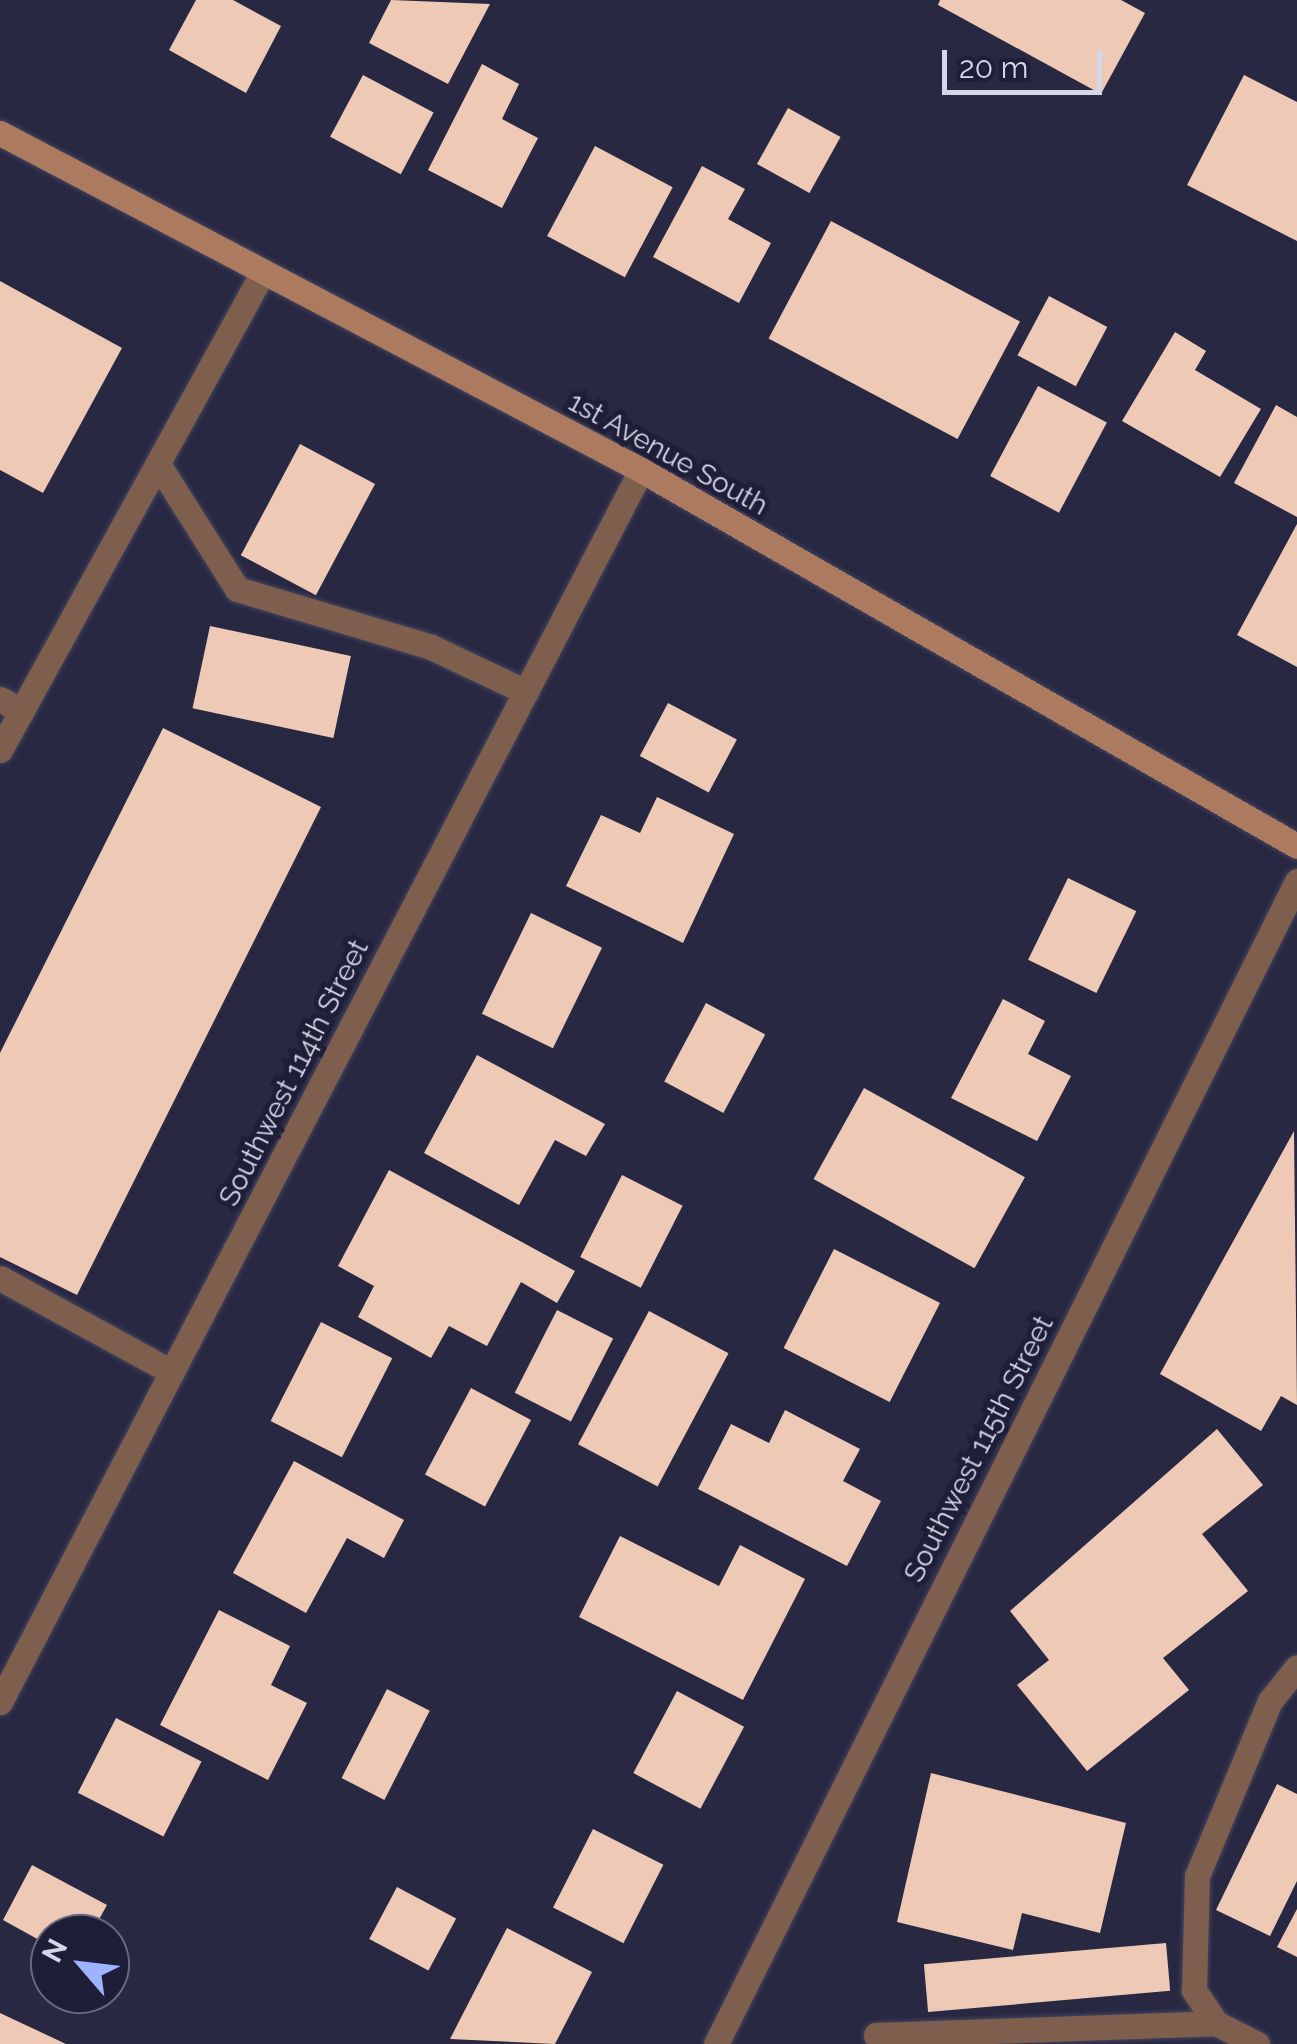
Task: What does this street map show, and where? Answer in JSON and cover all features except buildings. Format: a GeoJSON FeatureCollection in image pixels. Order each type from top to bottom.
{"type":"FeatureCollection","features":[{"type":"Feature","properties":{"kind":"main road","name":"1st Avenue South"},"geometry":{"type":"LineString","coordinates":[[0,133],[640,470],[1297,846]]}},
{"type":"Feature","properties":{"kind":"street"},"geometry":{"type":"LineString","coordinates":[[0,750],[11,705],[158,464],[263,272]]}},
{"type":"Feature","properties":{"kind":"street"},"geometry":{"type":"LineString","coordinates":[[158,464],[238,589],[431,647],[526,692]]}},
{"type":"Feature","properties":{"kind":"street","name":"Southwest 114th Street"},"geometry":{"type":"LineString","coordinates":[[0,1702],[640,470]]}},
{"type":"Feature","properties":{"kind":"street","name":"Southwest 115th Street"},"geometry":{"type":"LineString","coordinates":[[716,2044],[1297,881]]}},
{"type":"Feature","properties":{"kind":"street"},"geometry":{"type":"LineString","coordinates":[[0,1278],[172,1372]]}},
{"type":"Feature","properties":{"kind":"street"},"geometry":{"type":"LineString","coordinates":[[1257,2044],[1216,2023],[1194,1990],[1198,1876],[1270,1701],[1297,1668]]}},
{"type":"Feature","properties":{"kind":"street"},"geometry":{"type":"LineString","coordinates":[[876,2034],[1082,2036],[1216,2023]]}}]}
